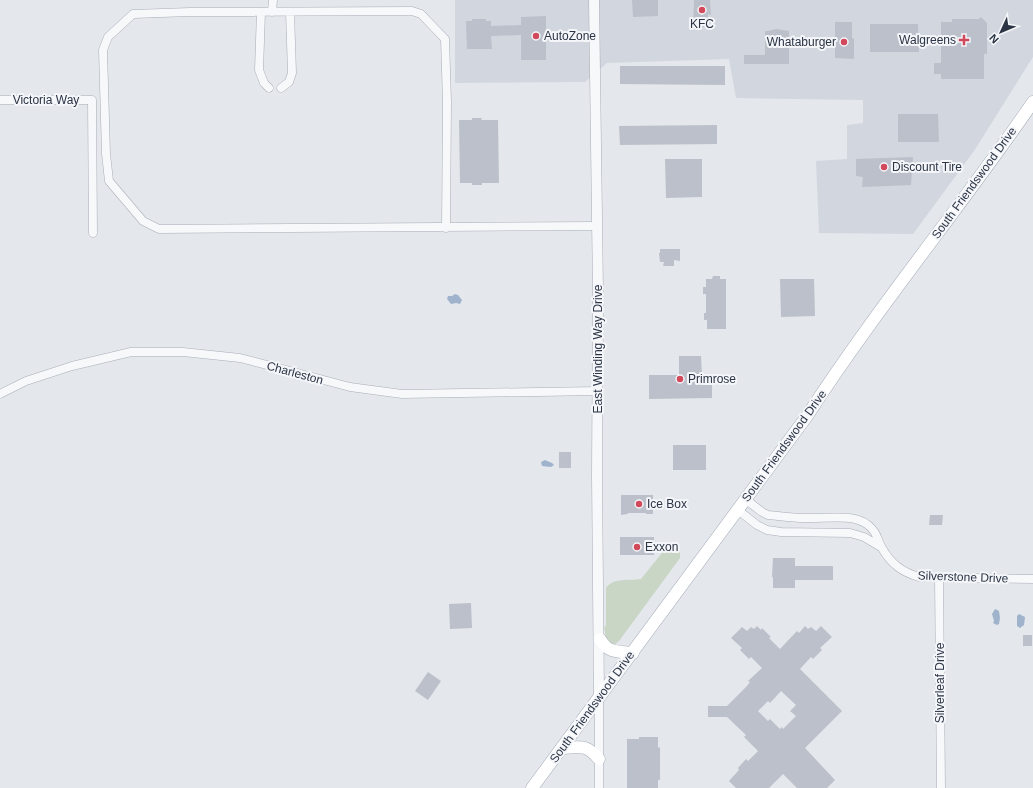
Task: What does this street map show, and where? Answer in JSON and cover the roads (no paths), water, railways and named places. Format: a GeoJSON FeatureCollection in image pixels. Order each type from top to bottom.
{"type":"FeatureCollection","features":[{"type":"Feature","properties":{"kind":"main road","name":"South Friendswood Drive"},"geometry":{"type":"LineString","coordinates":[[532,788],[807,416],[823,390],[908,272],[984,172],[1033,102]]}},
{"type":"Feature","properties":{"kind":"main road"},"geometry":{"type":"LineString","coordinates":[[600,639],[604,646],[610,650],[633,653]]}},
{"type":"Feature","properties":{"kind":"main road"},"geometry":{"type":"LineString","coordinates":[[563,748],[586,747],[599,759]]}},
{"type":"Feature","properties":{"kind":"street"},"geometry":{"type":"LineString","coordinates":[[272,12],[273,0]]}},
{"type":"Feature","properties":{"kind":"street","name":"East Winding Way Drive"},"geometry":{"type":"LineString","coordinates":[[594,0],[597,226],[598,606],[600,639],[599,699]]}},
{"type":"Feature","properties":{"kind":"street"},"geometry":{"type":"LineString","coordinates":[[446,228],[447,102],[445,39],[421,14],[412,11],[190,12],[134,14],[108,37],[103,50],[106,154],[109,181],[143,221],[160,229],[446,228],[597,226]]}},
{"type":"Feature","properties":{"kind":"street"},"geometry":{"type":"LineString","coordinates":[[261,12],[259,70],[264,83],[269,88]]}},
{"type":"Feature","properties":{"kind":"street"},"geometry":{"type":"LineString","coordinates":[[281,88],[289,82],[292,73],[290,12]]}},
{"type":"Feature","properties":{"kind":"street","name":"Victoria Way"},"geometry":{"type":"LineString","coordinates":[[0,100],[92,100],[92,233]]}},
{"type":"Feature","properties":{"kind":"street","name":"Charleston"},"geometry":{"type":"LineString","coordinates":[[0,394],[26,381],[79,365],[131,352],[176,352],[240,358],[350,387],[402,394],[598,391]]}},
{"type":"Feature","properties":{"kind":"street","name":"Silverstone Drive"},"geometry":{"type":"LineString","coordinates":[[745,499],[768,515],[805,518],[850,518],[867,524],[877,534],[881,547],[895,565],[907,574],[919,577],[939,578],[1033,579]]}},
{"type":"Feature","properties":{"kind":"street","name":"Silverstone Drive"},"geometry":{"type":"LineString","coordinates":[[738,510],[757,525],[767,530],[782,532],[850,533],[864,537],[881,547]]}},
{"type":"Feature","properties":{"kind":"street"},"geometry":{"type":"LineString","coordinates":[[805,518],[805,532]]}},
{"type":"Feature","properties":{"kind":"street","name":"Silverleaf Drive"},"geometry":{"type":"LineString","coordinates":[[939,578],[941,788]]}},
{"type":"Feature","properties":{"kind":"street"},"geometry":{"type":"LineString","coordinates":[[599,699],[599,788]]}},
{"type":"Feature","properties":{"kind":"water"},"geometry":{"type":"Polygon","coordinates":[[[455,294],[462,300],[460,304],[451,304],[447,299],[448,296],[455,294]]]}},
{"type":"Feature","properties":{"kind":"water"},"geometry":{"type":"Polygon","coordinates":[[[545,460],[554,465],[551,467],[542,466],[541,462],[545,460]]]}},
{"type":"Feature","properties":{"kind":"water"},"geometry":{"type":"Polygon","coordinates":[[[995,609],[999,611],[1000,618],[999,624],[997,625],[993,623],[994,621],[992,614],[995,609]]]}},
{"type":"Feature","properties":{"kind":"water"},"geometry":{"type":"Polygon","coordinates":[[[1019,614],[1025,617],[1024,625],[1020,628],[1017,626],[1017,616],[1019,614]]]}},
{"type":"Feature","properties":{"kind":"place","name":"KFC"},"geometry":{"type":"Point","coordinates":[702,10]}},
{"type":"Feature","properties":{"kind":"place","name":"AutoZone"},"geometry":{"type":"Point","coordinates":[536,36]}},
{"type":"Feature","properties":{"kind":"place","name":"Walgreens"},"geometry":{"type":"Point","coordinates":[964,40]}},
{"type":"Feature","properties":{"kind":"place","name":"Whataburger"},"geometry":{"type":"Point","coordinates":[844,42]}},
{"type":"Feature","properties":{"kind":"place","name":"Discount Tire"},"geometry":{"type":"Point","coordinates":[884,167]}},
{"type":"Feature","properties":{"kind":"place","name":"Primrose"},"geometry":{"type":"Point","coordinates":[680,379]}},
{"type":"Feature","properties":{"kind":"place","name":"Ice Box"},"geometry":{"type":"Point","coordinates":[639,504]}},
{"type":"Feature","properties":{"kind":"place","name":"Exxon"},"geometry":{"type":"Point","coordinates":[637,547]}}]}
